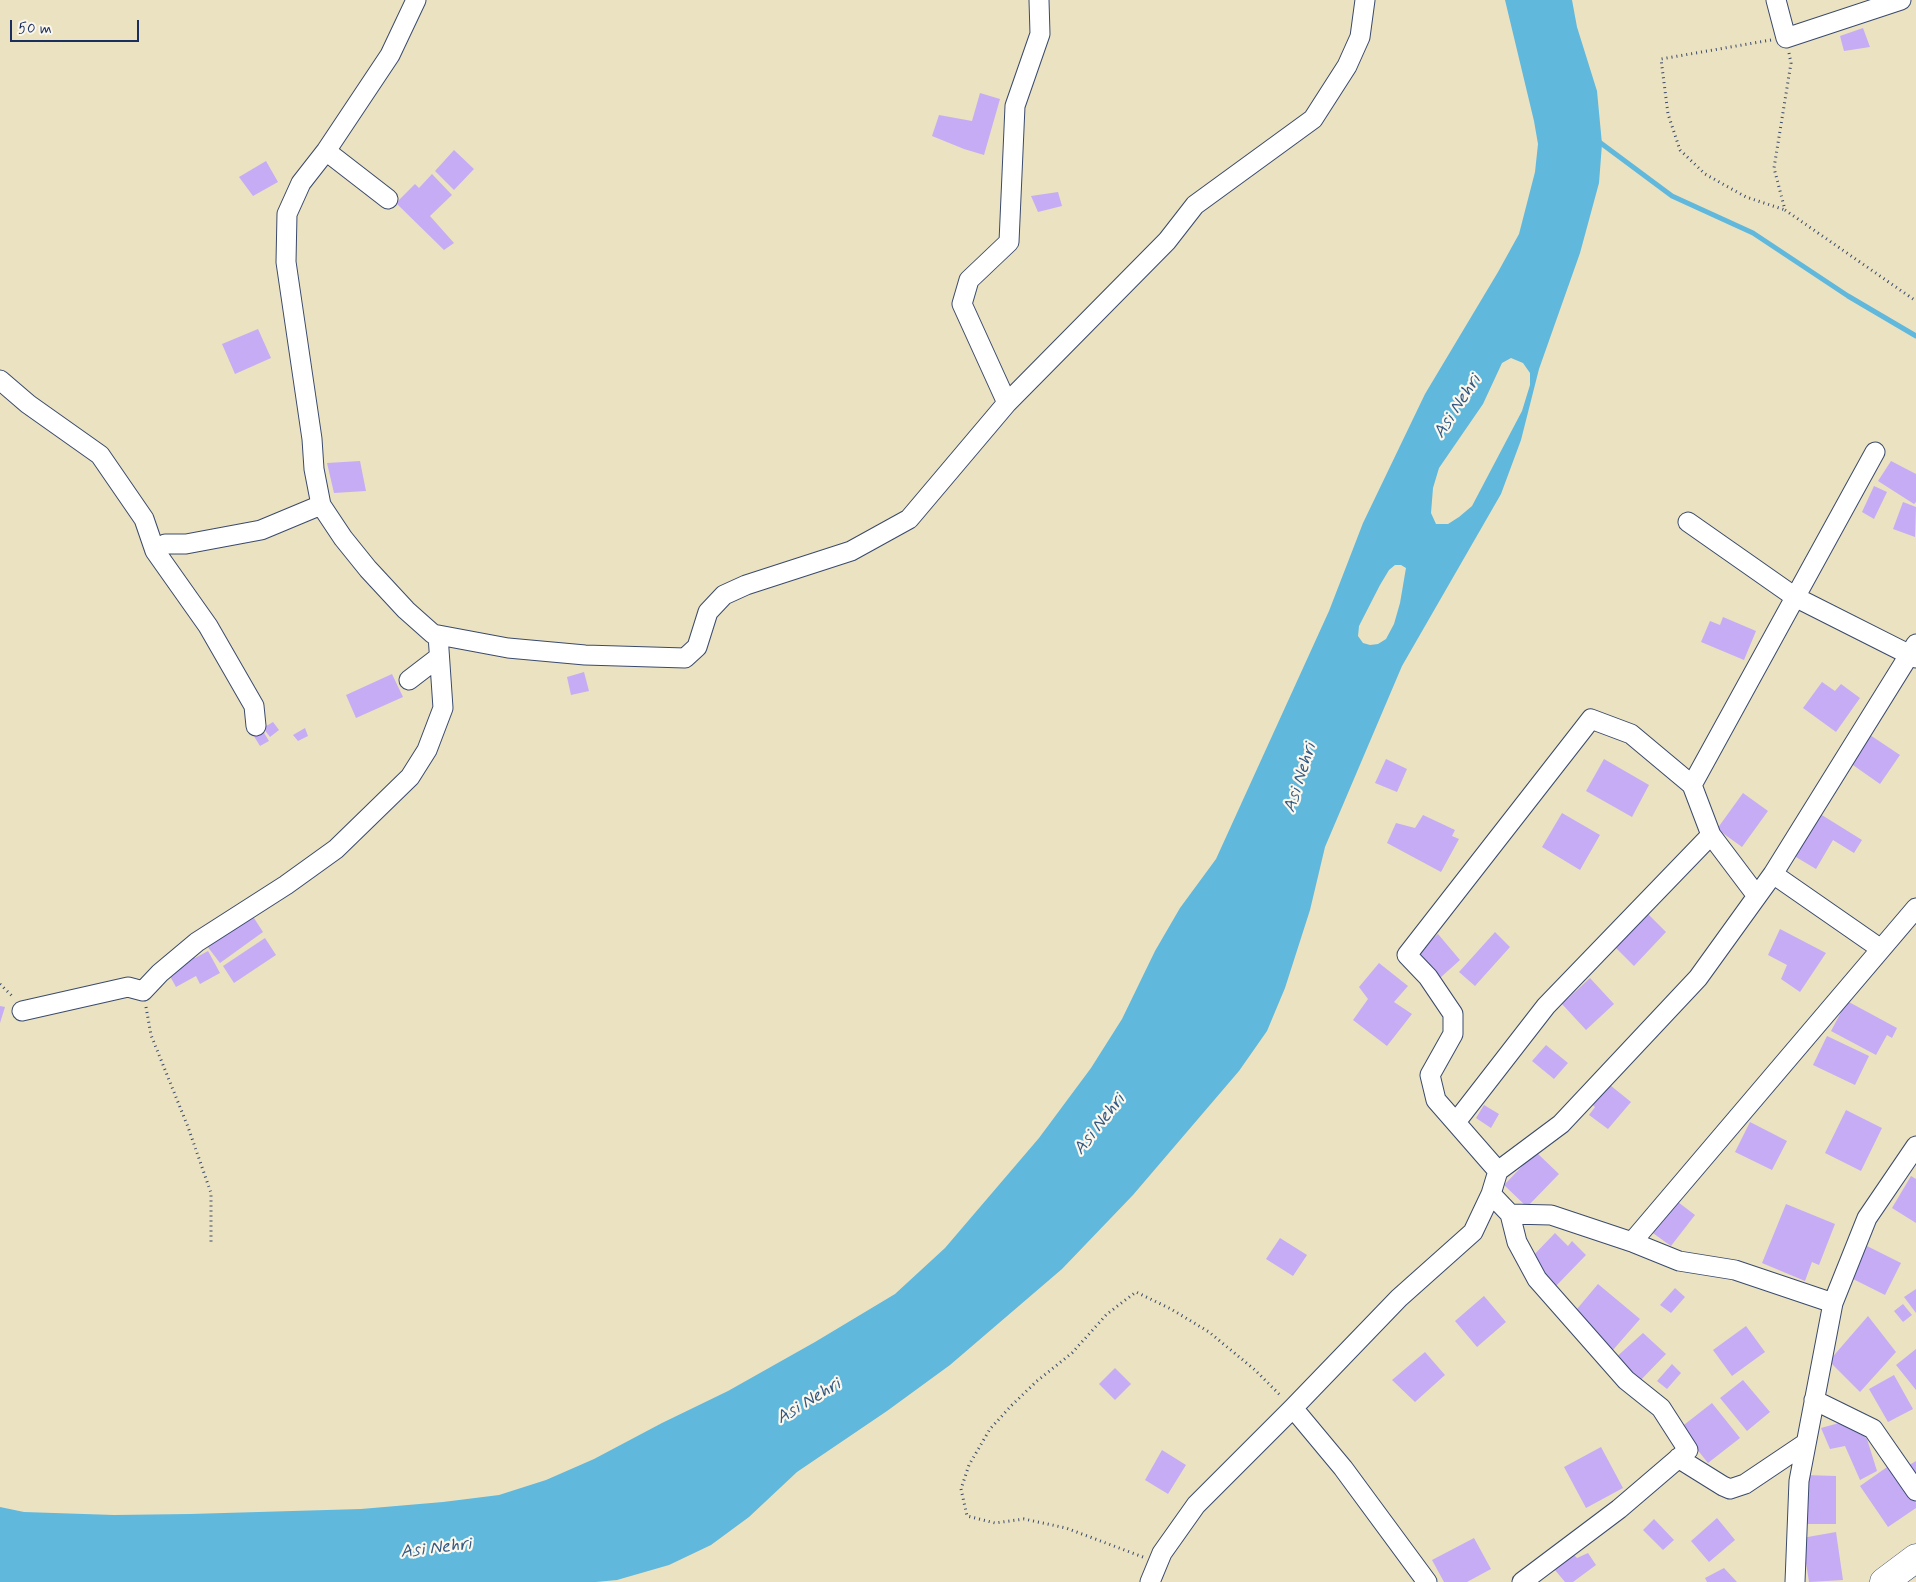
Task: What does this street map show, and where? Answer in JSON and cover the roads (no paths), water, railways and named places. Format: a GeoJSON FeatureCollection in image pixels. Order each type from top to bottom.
{"type":"FeatureCollection","features":[{"type":"Feature","properties":{"kind":"highway"},"geometry":{"type":"LineString","coordinates":[[1884,1582],[1916,1558]]}},
{"type":"Feature","properties":{"kind":"street"},"geometry":{"type":"LineString","coordinates":[[416,0],[390,56],[326,151],[301,183],[287,214],[286,252],[298,355],[312,439],[314,469],[320,505],[368,569],[406,610],[433,634],[508,648],[585,655],[686,658],[697,647],[708,612],[724,595],[746,585],[851,551],[909,519],[1007,403],[1167,241],[1195,205],[1313,119],[1347,66],[1360,37],[1365,0]]}},
{"type":"Feature","properties":{"kind":"street"},"geometry":{"type":"LineString","coordinates":[[1007,403],[962,304],[969,280],[1010,242],[1015,106],[1040,34],[1039,0]]}},
{"type":"Feature","properties":{"kind":"street"},"geometry":{"type":"LineString","coordinates":[[1776,0],[1786,38],[1901,0]]}},
{"type":"Feature","properties":{"kind":"street"},"geometry":{"type":"LineString","coordinates":[[326,151],[388,199]]}},
{"type":"Feature","properties":{"kind":"street"},"geometry":{"type":"LineString","coordinates":[[0,380],[28,404],[100,454],[144,518],[155,551],[208,626],[254,706],[256,726]]}},
{"type":"Feature","properties":{"kind":"street"},"geometry":{"type":"LineString","coordinates":[[1692,785],[1875,452]]}},
{"type":"Feature","properties":{"kind":"street"},"geometry":{"type":"LineString","coordinates":[[155,551],[165,544],[186,544],[261,530],[320,505]]}},
{"type":"Feature","properties":{"kind":"street"},"geometry":{"type":"LineString","coordinates":[[1150,1582],[1162,1554],[1196,1505],[1399,1298],[1473,1232],[1491,1194],[1498,1172],[1560,1124],[1698,978],[1773,874],[1914,652],[1796,597],[1688,522]]}},
{"type":"Feature","properties":{"kind":"street"},"geometry":{"type":"LineString","coordinates":[[22,1011],[128,987],[143,991],[160,973],[198,942],[286,886],[336,849],[410,777],[427,750],[443,708],[438,635]]}},
{"type":"Feature","properties":{"kind":"street"},"geometry":{"type":"LineString","coordinates":[[409,680],[439,658]]}},
{"type":"Feature","properties":{"kind":"street"},"geometry":{"type":"LineString","coordinates":[[1498,1172],[1436,1100],[1430,1075],[1453,1034],[1453,1014],[1428,977],[1407,955],[1592,719],[1631,734],[1692,785],[1711,835],[1757,896]]}},
{"type":"Feature","properties":{"kind":"street"},"geometry":{"type":"LineString","coordinates":[[1456,1122],[1546,1006],[1711,835]]}},
{"type":"Feature","properties":{"kind":"street"},"geometry":{"type":"LineString","coordinates":[[1773,874],[1881,949]]}},
{"type":"Feature","properties":{"kind":"street"},"geometry":{"type":"LineString","coordinates":[[1632,1242],[1916,908]]}},
{"type":"Feature","properties":{"kind":"street"},"geometry":{"type":"LineString","coordinates":[[1795,1582],[1799,1481],[1833,1302],[1867,1218],[1916,1146]]}},
{"type":"Feature","properties":{"kind":"street"},"geometry":{"type":"LineString","coordinates":[[1491,1194],[1510,1214],[1516,1242],[1537,1280],[1626,1380],[1661,1408],[1688,1450],[1619,1508],[1522,1582]]}},
{"type":"Feature","properties":{"kind":"street"},"geometry":{"type":"LineString","coordinates":[[1510,1214],[1551,1215],[1632,1242],[1679,1261],[1735,1270],[1833,1302]]}},
{"type":"Feature","properties":{"kind":"street"},"geometry":{"type":"LineString","coordinates":[[1814,1400],[1874,1429],[1916,1491]]}},
{"type":"Feature","properties":{"kind":"street"},"geometry":{"type":"LineString","coordinates":[[1293,1408],[1343,1468],[1427,1582]]}},
{"type":"Feature","properties":{"kind":"street"},"geometry":{"type":"LineString","coordinates":[[1678,1458],[1730,1489],[1744,1484],[1806,1443]]}},
{"type":"Feature","properties":{"kind":"water","name":"Asi Nehri"},"geometry":{"type":"Polygon","coordinates":[[[1505,0],[1572,0],[1577,27],[1597,91],[1602,144],[1599,183],[1580,253],[1539,369],[1521,440],[1501,494],[1402,666],[1325,847],[1310,910],[1285,988],[1267,1031],[1239,1071],[1133,1195],[1062,1269],[950,1365],[887,1411],[797,1472],[749,1517],[711,1545],[669,1565],[617,1580],[596,1582],[0,1582],[0,1507],[24,1512],[114,1515],[361,1509],[499,1495],[546,1480],[594,1459],[728,1391],[815,1342],[895,1294],[945,1248],[1039,1138],[1091,1068],[1122,1019],[1155,951],[1180,908],[1216,859],[1329,611],[1363,523],[1425,394],[1519,234],[1535,172],[1538,144],[1505,0]],[[1511,358],[1502,363],[1483,404],[1439,468],[1433,488],[1431,513],[1436,524],[1448,524],[1472,506],[1522,411],[1530,385],[1530,373],[1523,363],[1511,358]],[[1395,565],[1389,570],[1380,585],[1359,626],[1358,636],[1363,643],[1370,645],[1378,644],[1386,639],[1394,624],[1406,568],[1401,565],[1395,565]]]}},
{"type":"Feature","properties":{"kind":"waterway"},"geometry":{"type":"LineString","coordinates":[[1598,141],[1672,196],[1753,233],[1848,296],[1916,336]]}}]}
